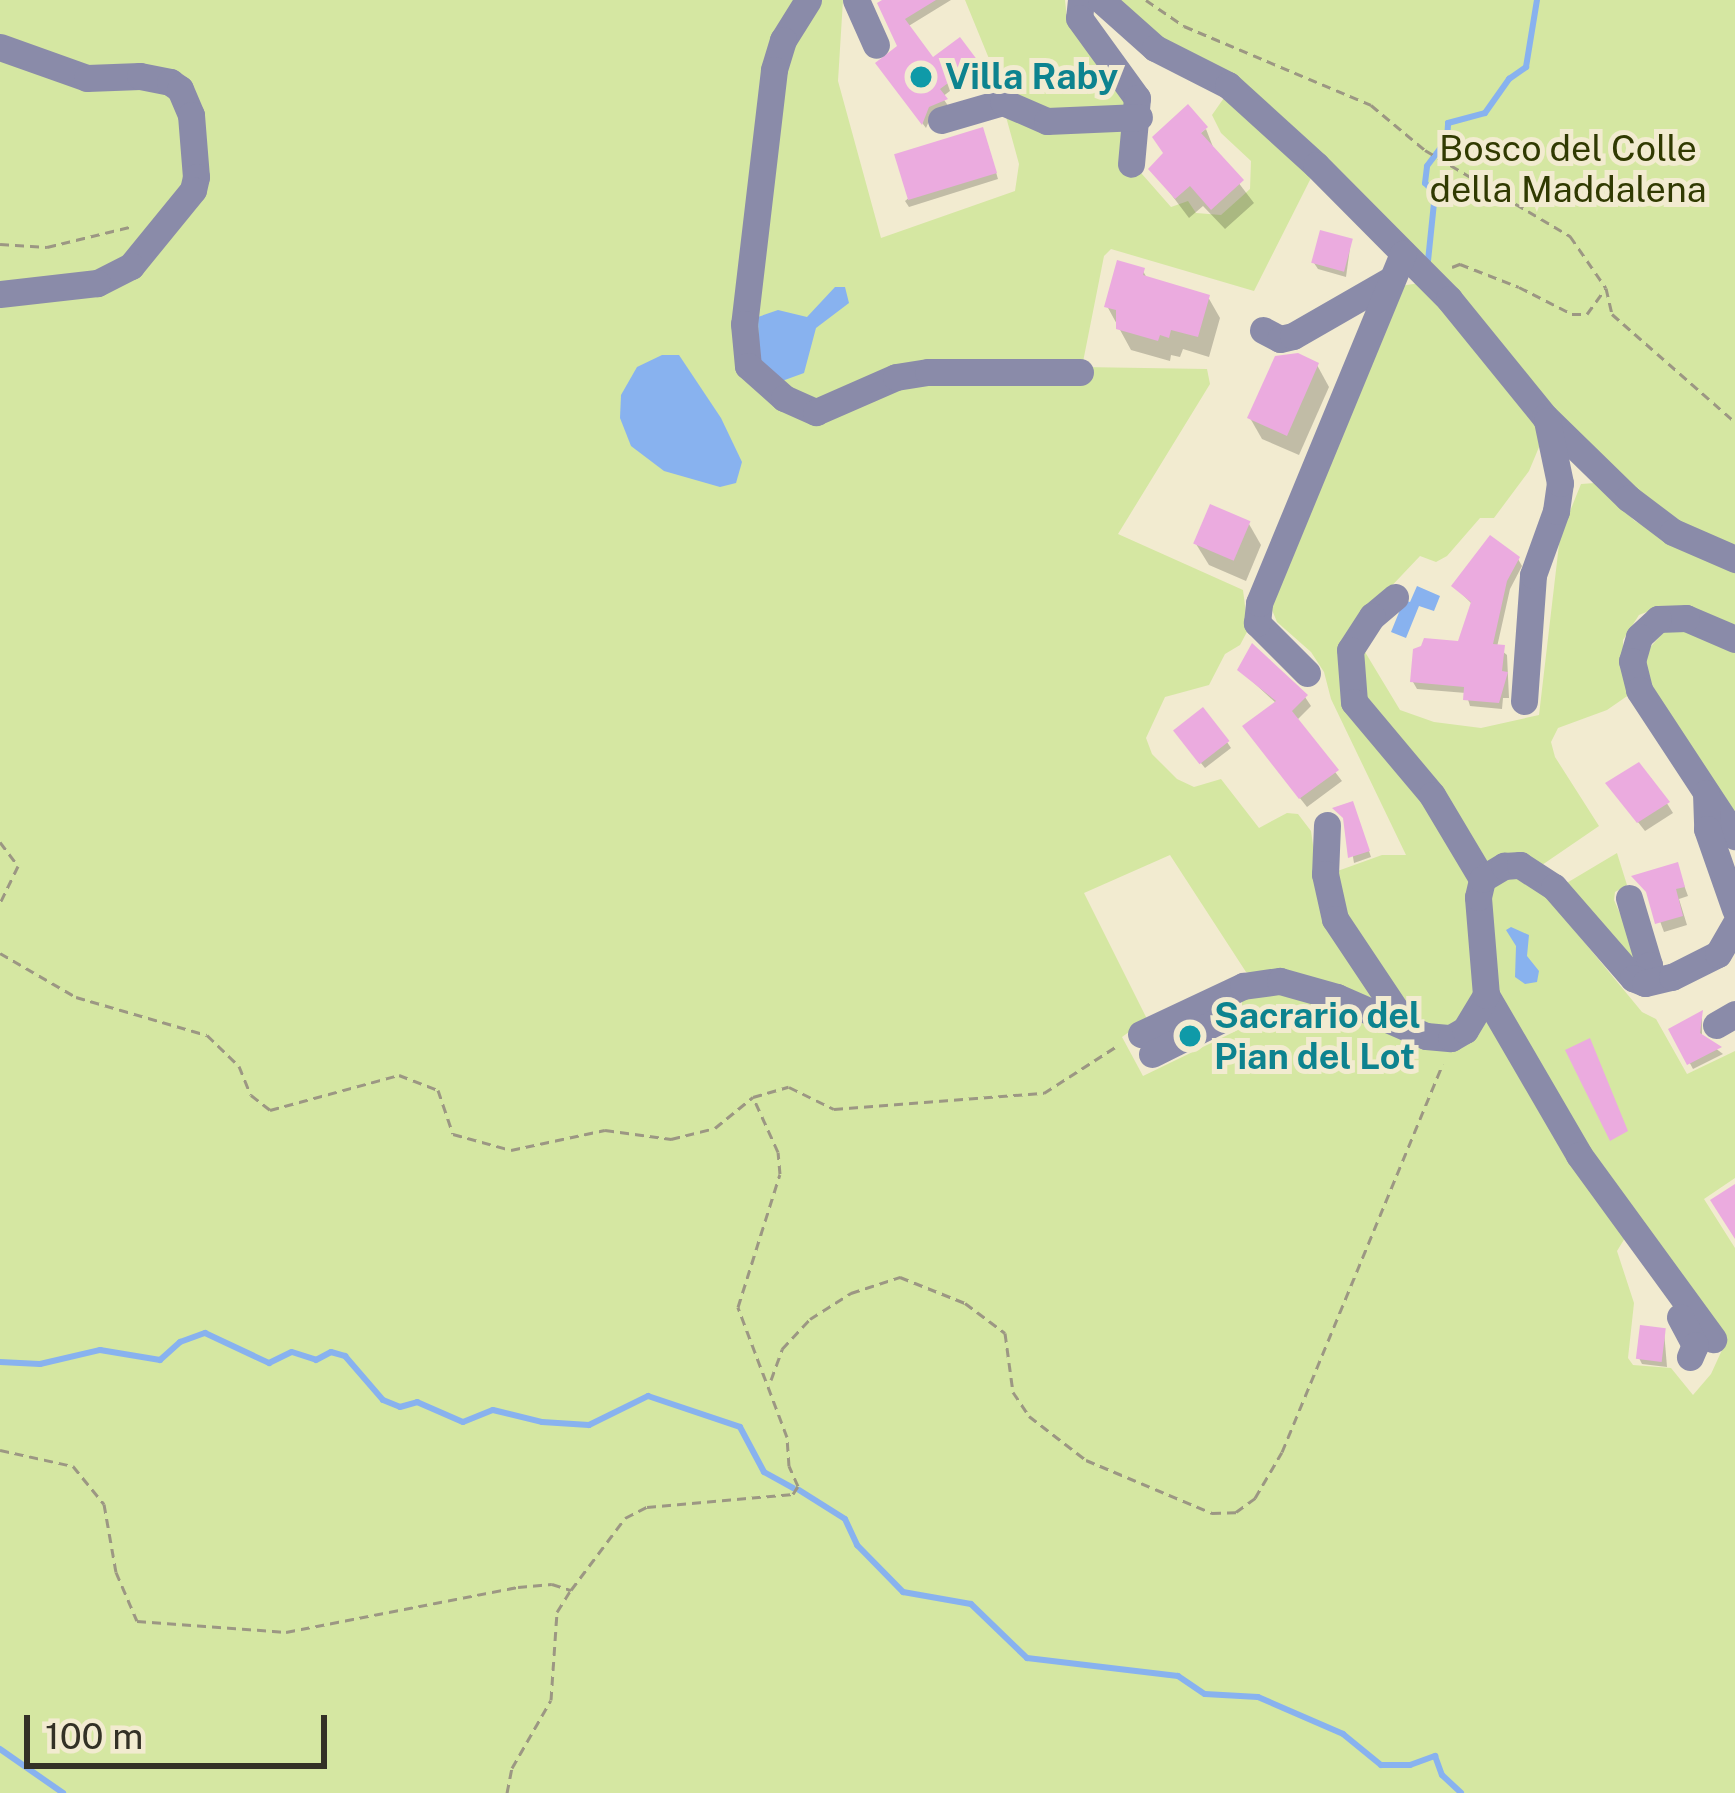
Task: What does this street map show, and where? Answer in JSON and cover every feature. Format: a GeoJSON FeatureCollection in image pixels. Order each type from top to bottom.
{"type":"FeatureCollection","features":[{"type":"Feature","properties":{"kind":"street"},"geometry":{"type":"LineString","coordinates":[[808,0],[783,40],[774,70],[744,324],[748,366],[784,398],[816,412],[896,377],[928,372],[1080,372]]}},
{"type":"Feature","properties":{"kind":"street"},"geometry":{"type":"LineString","coordinates":[[856,0],[876,45]]}},
{"type":"Feature","properties":{"kind":"street"},"geometry":{"type":"LineString","coordinates":[[1081,0],[1079,18],[1138,98],[1131,164]]}},
{"type":"Feature","properties":{"kind":"street"},"geometry":{"type":"LineString","coordinates":[[1102,0],[1155,48],[1228,85],[1398,266],[1425,275],[1545,416],[1649,517],[1735,559]]}},
{"type":"Feature","properties":{"kind":"street"},"geometry":{"type":"LineString","coordinates":[[0,47],[87,78],[140,76],[180,89],[191,116],[196,177],[193,190],[144,256],[97,283],[0,293]]}},
{"type":"Feature","properties":{"kind":"street"},"geometry":{"type":"LineString","coordinates":[[941,120],[1003,102],[1047,121],[1139,117]]}},
{"type":"Feature","properties":{"kind":"street"},"geometry":{"type":"LineString","coordinates":[[1263,330],[1280,339],[1293,336],[1398,266]]}},
{"type":"Feature","properties":{"kind":"street"},"geometry":{"type":"LineString","coordinates":[[1307,673],[1257,623],[1259,603],[1398,266]]}},
{"type":"Feature","properties":{"kind":"street"},"geometry":{"type":"LineString","coordinates":[[1524,701],[1533,575],[1556,512],[1560,483],[1545,416]]}},
{"type":"Feature","properties":{"kind":"street"},"geometry":{"type":"LineString","coordinates":[[1395,597],[1372,616],[1350,650],[1354,702],[1432,795],[1481,878],[1478,897],[1486,994],[1579,1155],[1713,1339]]}},
{"type":"Feature","properties":{"kind":"street"},"geometry":{"type":"LineString","coordinates":[[1735,639],[1671,616],[1647,625],[1634,648],[1639,690],[1735,836]]}},
{"type":"Feature","properties":{"kind":"street"},"geometry":{"type":"LineString","coordinates":[[1706,793],[1707,829],[1735,909]]}},
{"type":"Feature","properties":{"kind":"street"},"geometry":{"type":"LineString","coordinates":[[1327,825],[1325,874],[1335,919],[1408,1028]]}},
{"type":"Feature","properties":{"kind":"street"},"geometry":{"type":"LineString","coordinates":[[1481,878],[1504,866],[1535,872],[1633,978],[1645,983],[1672,977],[1718,953],[1735,925]]}},
{"type":"Feature","properties":{"kind":"street"},"geometry":{"type":"LineString","coordinates":[[1629,898],[1648,965],[1645,983]]}},
{"type":"Feature","properties":{"kind":"street"},"geometry":{"type":"LineString","coordinates":[[1147,1044],[1243,986],[1300,983],[1438,1039],[1465,1030],[1486,994]]}},
{"type":"Feature","properties":{"kind":"street"},"geometry":{"type":"LineString","coordinates":[[1147,1044],[1218,1021]]}},
{"type":"Feature","properties":{"kind":"street"},"geometry":{"type":"LineString","coordinates":[[1649,1255],[1652,1270],[1690,1331],[1690,1357]]}},
{"type":"Feature","properties":{"kind":"path"},"geometry":{"type":"LineString","coordinates":[[1146,0],[1184,26],[1371,105],[1425,150],[1570,236],[1606,288],[1612,314],[1735,422]]}},
{"type":"Feature","properties":{"kind":"path"},"geometry":{"type":"LineString","coordinates":[[0,244],[47,247],[171,214]]}},
{"type":"Feature","properties":{"kind":"path"},"geometry":{"type":"LineString","coordinates":[[1425,275],[1460,265],[1572,314],[1587,314],[1606,288]]}},
{"type":"Feature","properties":{"kind":"path"},"geometry":{"type":"LineString","coordinates":[[0,842],[18,866],[0,903]]}},
{"type":"Feature","properties":{"kind":"path"},"geometry":{"type":"LineString","coordinates":[[0,953],[76,997],[207,1035],[239,1066],[251,1095],[270,1110],[399,1075],[437,1090],[453,1134],[511,1150],[605,1130],[671,1139],[715,1128],[753,1097],[789,1087],[834,1109],[1044,1093],[1147,1044]]}},
{"type":"Feature","properties":{"kind":"path"},"geometry":{"type":"LineString","coordinates":[[770,1382],[782,1349],[810,1318],[851,1293],[900,1277],[965,1303],[1005,1334],[1013,1392],[1029,1416],[1086,1460],[1212,1513],[1235,1512],[1255,1498],[1282,1452],[1375,1237],[1451,1038]]}},
{"type":"Feature","properties":{"kind":"path"},"geometry":{"type":"LineString","coordinates":[[507,1793],[512,1768],[551,1700],[557,1612],[625,1518],[647,1507],[793,1494],[798,1486],[770,1382],[738,1307],[780,1174],[778,1152],[753,1097]]}},
{"type":"Feature","properties":{"kind":"path"},"geometry":{"type":"LineString","coordinates":[[0,1450],[74,1466],[104,1504],[116,1572],[137,1621],[286,1632],[518,1587],[552,1584],[572,1590]]}},
{"type":"Feature","properties":{"kind":"green space"},"geometry":{"type":"Polygon","coordinates":[[[0,0],[843,0],[838,81],[881,238],[1015,191],[1019,164],[992,66],[965,0],[1065,0],[1067,19],[1125,100],[1120,149],[1171,207],[1188,201],[1196,213],[1221,215],[1250,189],[1251,161],[1221,133],[1212,115],[1226,95],[1312,176],[1254,291],[1111,249],[1104,256],[1082,367],[1207,369],[1210,384],[1118,534],[1243,590],[1248,630],[1240,645],[1225,654],[1209,685],[1165,697],[1146,738],[1152,754],[1177,779],[1194,787],[1221,779],[1259,828],[1287,813],[1298,814],[1311,831],[1315,859],[1332,873],[1382,855],[1406,855],[1331,699],[1324,672],[1311,652],[1277,622],[1268,600],[1400,286],[1420,283],[1539,421],[1542,440],[1529,471],[1494,518],[1480,518],[1436,562],[1420,556],[1384,594],[1365,652],[1400,710],[1434,722],[1481,728],[1539,715],[1560,536],[1581,484],[1595,483],[1635,521],[1735,573],[1735,626],[1662,606],[1639,615],[1623,640],[1623,668],[1633,692],[1607,710],[1558,728],[1551,742],[1555,757],[1599,826],[1542,865],[1469,877],[1476,991],[1469,1009],[1449,1027],[1432,1027],[1246,972],[1170,855],[1084,893],[1147,1019],[1122,1037],[1143,1076],[1242,1028],[1242,997],[1296,992],[1428,1048],[1486,1015],[1625,1238],[1617,1251],[1634,1303],[1628,1358],[1633,1365],[1671,1368],[1693,1395],[1711,1374],[1722,1350],[1718,1332],[1624,1211],[1497,998],[1486,896],[1492,887],[1517,875],[1533,880],[1642,1012],[1656,1019],[1687,1074],[1735,1051],[1735,1178],[1704,1199],[1735,1248],[1735,1793],[0,1793],[0,0]]]}},
{"type":"Feature","properties":{"kind":"green space","name":"Bosco del Colle della Maddalena"},"geometry":{"type":"Polygon","coordinates":[[[1112,0],[1735,0],[1735,547],[1669,516],[1583,443],[1465,304],[1112,0]]]}},
{"type":"Feature","properties":{"kind":"green space"},"geometry":{"type":"Polygon","coordinates":[[[1684,628],[1735,650],[1735,818],[1651,691],[1643,655],[1665,631],[1684,628]]]}},
{"type":"Feature","properties":{"kind":"green space"},"geometry":{"type":"Polygon","coordinates":[[[1617,853],[1627,885],[1615,892],[1614,900],[1640,959],[1636,966],[1565,884],[1617,853]]]}},
{"type":"Feature","properties":{"kind":"water"},"geometry":{"type":"Polygon","coordinates":[[[835,287],[845,287],[849,303],[816,328],[804,373],[782,381],[759,358],[758,317],[778,310],[807,317],[835,287]]]}},
{"type":"Feature","properties":{"kind":"water"},"geometry":{"type":"Polygon","coordinates":[[[662,355],[679,355],[721,418],[742,462],[736,483],[720,487],[664,471],[631,446],[620,418],[621,395],[637,367],[662,355]]]}},
{"type":"Feature","properties":{"kind":"water"},"geometry":{"type":"Polygon","coordinates":[[[1417,586],[1440,596],[1434,611],[1419,606],[1406,638],[1391,632],[1404,600],[1410,602],[1417,586]]]}},
{"type":"Feature","properties":{"kind":"water"},"geometry":{"type":"Polygon","coordinates":[[[1511,927],[1529,935],[1527,956],[1539,971],[1537,982],[1525,984],[1515,977],[1516,946],[1506,930],[1511,927]]]}},
{"type":"Feature","properties":{"kind":"building","name":"Villa Raby"},"geometry":{"type":"Polygon","coordinates":[[[936,0],[905,19],[933,57],[960,37],[978,61],[940,89],[948,99],[929,107],[922,125],[875,63],[897,46],[877,3],[936,0]]]}},
{"type":"Feature","properties":{"kind":"building"},"geometry":{"type":"Polygon","coordinates":[[[1188,104],[1208,127],[1201,133],[1244,180],[1211,210],[1190,186],[1175,199],[1148,169],[1163,153],[1152,137],[1188,104]]]}},
{"type":"Feature","properties":{"kind":"building"},"geometry":{"type":"Polygon","coordinates":[[[983,127],[997,173],[908,200],[894,154],[983,127]]]}},
{"type":"Feature","properties":{"kind":"building"},"geometry":{"type":"Polygon","coordinates":[[[1320,230],[1353,239],[1344,272],[1311,263],[1320,230]]]}},
{"type":"Feature","properties":{"kind":"building"},"geometry":{"type":"Polygon","coordinates":[[[1117,260],[1145,268],[1143,275],[1210,295],[1198,337],[1171,330],[1169,338],[1160,335],[1158,341],[1116,329],[1116,310],[1104,307],[1117,260]]]}},
{"type":"Feature","properties":{"kind":"building"},"geometry":{"type":"Polygon","coordinates":[[[1298,353],[1319,363],[1287,436],[1247,418],[1275,356],[1298,353]]]}},
{"type":"Feature","properties":{"kind":"building"},"geometry":{"type":"Polygon","coordinates":[[[1210,504],[1251,521],[1234,561],[1193,544],[1210,504]]]}},
{"type":"Feature","properties":{"kind":"building"},"geometry":{"type":"Polygon","coordinates":[[[1490,535],[1520,557],[1507,581],[1493,644],[1505,645],[1502,671],[1508,672],[1499,703],[1463,700],[1464,687],[1410,682],[1413,649],[1424,638],[1458,641],[1471,602],[1451,586],[1490,535]]]}},
{"type":"Feature","properties":{"kind":"building"},"geometry":{"type":"Polygon","coordinates":[[[1252,643],[1308,695],[1292,711],[1339,770],[1299,799],[1242,726],[1276,701],[1237,670],[1252,643]]]}},
{"type":"Feature","properties":{"kind":"building"},"geometry":{"type":"Polygon","coordinates":[[[1203,707],[1229,741],[1200,764],[1173,730],[1203,707]]]}},
{"type":"Feature","properties":{"kind":"building"},"geometry":{"type":"Polygon","coordinates":[[[1639,762],[1670,802],[1637,823],[1605,783],[1639,762]]]}},
{"type":"Feature","properties":{"kind":"building"},"geometry":{"type":"Polygon","coordinates":[[[1353,801],[1370,851],[1348,858],[1343,818],[1332,808],[1353,801]]]}},
{"type":"Feature","properties":{"kind":"building"},"geometry":{"type":"Polygon","coordinates":[[[1678,862],[1685,887],[1676,889],[1683,916],[1655,924],[1646,892],[1631,876],[1678,862]]]}},
{"type":"Feature","properties":{"kind":"building"},"geometry":{"type":"Polygon","coordinates":[[[1703,1010],[1700,1033],[1722,1047],[1687,1065],[1668,1029],[1703,1010]]]}},
{"type":"Feature","properties":{"kind":"building"},"geometry":{"type":"Polygon","coordinates":[[[1590,1038],[1628,1131],[1610,1141],[1565,1050],[1590,1038]]]}},
{"type":"Feature","properties":{"kind":"building"},"geometry":{"type":"Polygon","coordinates":[[[1735,1184],[1735,1239],[1710,1200],[1735,1184]]]}},
{"type":"Feature","properties":{"kind":"building"},"geometry":{"type":"Polygon","coordinates":[[[1640,1325],[1666,1328],[1662,1362],[1636,1359],[1640,1325]]]}},
{"type":"Feature","properties":{"kind":"waterway"},"geometry":{"type":"LineString","coordinates":[[1428,261],[1435,193],[1425,183],[1427,166],[1447,139],[1448,123],[1485,113],[1509,79],[1526,67],[1537,0]]}},
{"type":"Feature","properties":{"kind":"waterway"},"geometry":{"type":"LineString","coordinates":[[0,1362],[40,1364],[100,1350],[160,1360],[180,1342],[205,1333],[269,1363],[292,1352],[316,1360],[331,1352],[345,1356],[383,1400],[400,1407],[417,1402],[463,1422],[493,1410],[542,1422],[589,1425],[648,1396],[740,1427],[764,1472],[793,1488]]}},
{"type":"Feature","properties":{"kind":"waterway"},"geometry":{"type":"LineString","coordinates":[[799,1490],[845,1519],[857,1545],[903,1592],[971,1604],[1027,1658],[1178,1676],[1205,1694],[1258,1697],[1343,1734],[1381,1765],[1410,1765],[1435,1756],[1442,1775],[1461,1793]]}},
{"type":"Feature","properties":{"kind":"waterway"},"geometry":{"type":"LineString","coordinates":[[0,1749],[63,1793]]}},
{"type":"Feature","properties":{"kind":"place","name":"Villa Raby"},"geometry":{"type":"Point","coordinates":[921,77]}},
{"type":"Feature","properties":{"kind":"place","name":"Sacrario del Pian del Lot"},"geometry":{"type":"Point","coordinates":[1190,1036]}}]}
